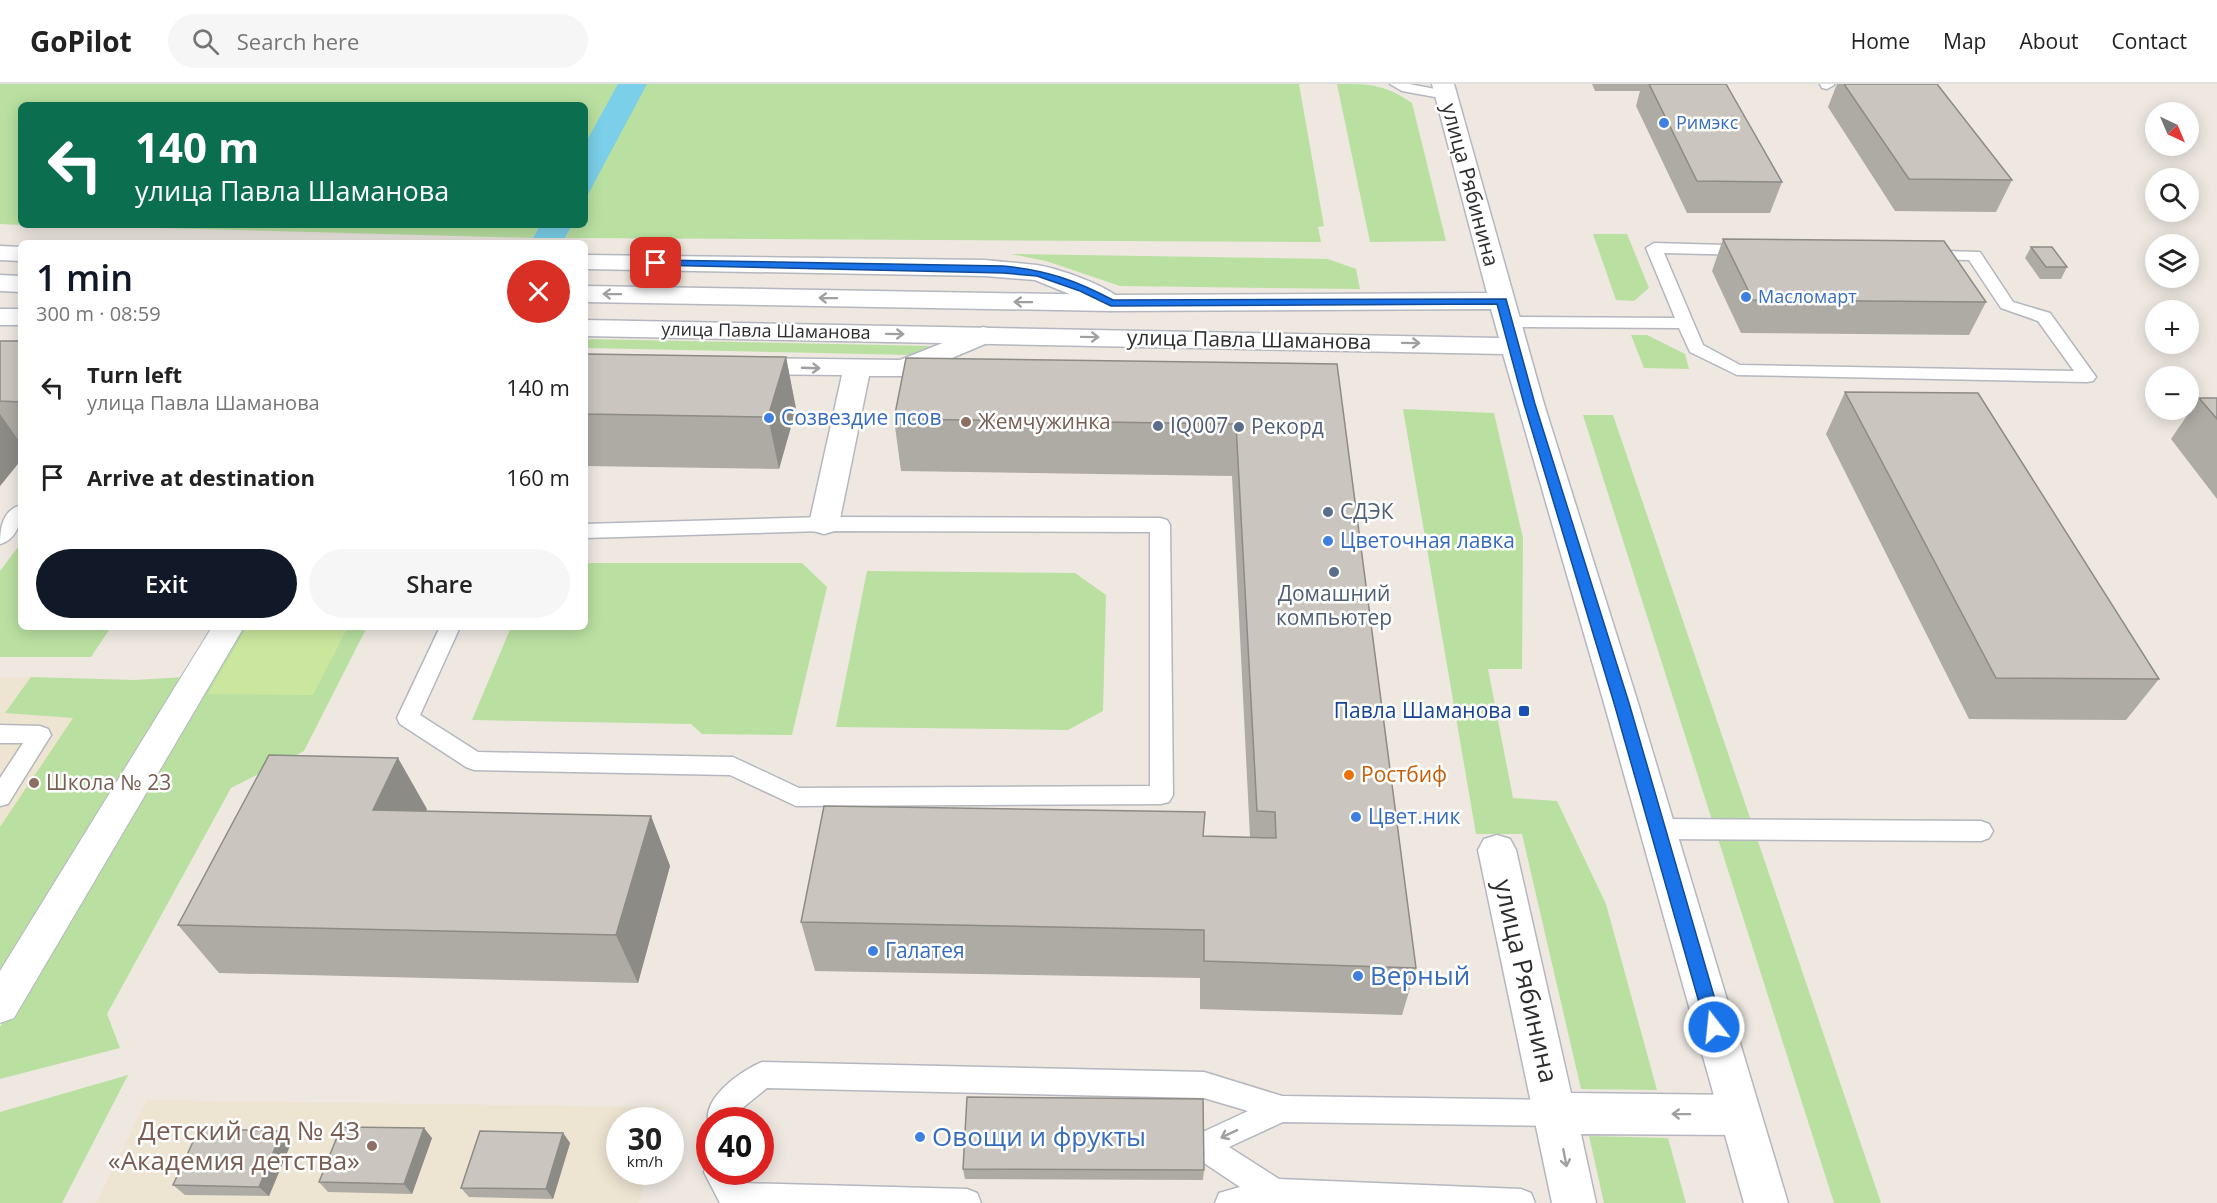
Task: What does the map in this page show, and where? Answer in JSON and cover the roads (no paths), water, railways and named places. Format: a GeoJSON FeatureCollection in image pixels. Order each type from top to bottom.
{"type":"FeatureCollection","features":[{"type":"Feature","properties":{"kind":"street","name":"улица Рябинина"},"geometry":{"type":"LineString","coordinates":[[1444,89],[1508,323],[1766,1203]]}},
{"type":"Feature","properties":{"kind":"street"},"geometry":{"type":"LineString","coordinates":[[0,253],[18,254]]}},
{"type":"Feature","properties":{"kind":"street","name":"улица Павла Шаманова"},"geometry":{"type":"LineString","coordinates":[[588,262],[986,268],[1039,273],[1084,289],[1111,303]]}},
{"type":"Feature","properties":{"kind":"street"},"geometry":{"type":"LineString","coordinates":[[0,283],[18,284]]}},
{"type":"Feature","properties":{"kind":"street","name":"улица Павла Шаманова"},"geometry":{"type":"LineString","coordinates":[[588,294],[1111,303],[1508,323]]}},
{"type":"Feature","properties":{"kind":"street"},"geometry":{"type":"LineString","coordinates":[[0,317],[18,317]]}},
{"type":"Feature","properties":{"kind":"street","name":"улица Павла Шаманова"},"geometry":{"type":"LineString","coordinates":[[588,328],[983,335],[1508,323]]}},
{"type":"Feature","properties":{"kind":"street","name":"улица Павла Шаманова"},"geometry":{"type":"LineString","coordinates":[[715,365],[904,368],[983,335]]}},
{"type":"Feature","properties":{"kind":"street"},"geometry":{"type":"LineString","coordinates":[[824,524],[857,369]]}},
{"type":"Feature","properties":{"kind":"street"},"geometry":{"type":"LineString","coordinates":[[0,1006],[226,630]]}},
{"type":"Feature","properties":{"kind":"street","name":"улица Рябинина"},"geometry":{"type":"LineString","coordinates":[[1497,850],[1574,1203]]}},
{"type":"Feature","properties":{"kind":"street","name":"улица Рябинина"},"geometry":{"type":"LineString","coordinates":[[1556,1113],[1740,1115]]}},
{"type":"Feature","properties":{"kind":"lane"},"geometry":{"type":"LineString","coordinates":[[1397,84],[1407,88],[1444,89]]}},
{"type":"Feature","properties":{"kind":"lane"},"geometry":{"type":"LineString","coordinates":[[1654,248],[1974,255],[2007,305],[2044,317],[2087,376],[1737,370],[1696,348],[1684,323],[1654,248]]}},
{"type":"Feature","properties":{"kind":"lane"},"geometry":{"type":"LineString","coordinates":[[1508,323],[1684,323]]}},
{"type":"Feature","properties":{"kind":"lane"},"geometry":{"type":"LineString","coordinates":[[0,537],[18,515]]}},
{"type":"Feature","properties":{"kind":"lane"},"geometry":{"type":"LineString","coordinates":[[449,630],[408,718],[474,761],[733,766],[796,797],[1161,795],[1160,525],[824,524],[588,531]]}},
{"type":"Feature","properties":{"kind":"lane"},"geometry":{"type":"LineString","coordinates":[[0,734],[40,735],[0,797]]}},
{"type":"Feature","properties":{"kind":"lane"},"geometry":{"type":"LineString","coordinates":[[1657,829],[1981,831]]}},
{"type":"Feature","properties":{"kind":"lane"},"geometry":{"type":"LineString","coordinates":[[722,1107],[762,1075],[1204,1085],[1281,1109],[1556,1113]]}},
{"type":"Feature","properties":{"kind":"lane"},"geometry":{"type":"LineString","coordinates":[[1275,1193],[1202,1146],[1281,1109]]}},
{"type":"Feature","properties":{"kind":"lane"},"geometry":{"type":"LineString","coordinates":[[725,1185],[732,1197],[967,1203]]}},
{"type":"Feature","properties":{"kind":"lane"},"geometry":{"type":"LineString","coordinates":[[1229,1203],[1275,1193],[1521,1203]]}},
{"type":"Feature","properties":{"kind":"water"},"geometry":{"type":"Polygon","coordinates":[[[618,84],[647,84],[588,194],[588,139],[618,84]]]}},
{"type":"Feature","properties":{"kind":"water"},"geometry":{"type":"Polygon","coordinates":[[[538,228],[570,228],[565,238],[533,238],[538,228]]]}},
{"type":"Feature","properties":{"kind":"place","name":"Римэкс"},"geometry":{"type":"Point","coordinates":[1664,123]}},
{"type":"Feature","properties":{"kind":"place","name":"Масломарт"},"geometry":{"type":"Point","coordinates":[1746,297]}},
{"type":"Feature","properties":{"kind":"place","name":"Созвездие псов"},"geometry":{"type":"Point","coordinates":[769,418]}},
{"type":"Feature","properties":{"kind":"place","name":"Жемчужинка"},"geometry":{"type":"Point","coordinates":[966,422]}},
{"type":"Feature","properties":{"kind":"place","name":"IQ007"},"geometry":{"type":"Point","coordinates":[1158,426]}},
{"type":"Feature","properties":{"kind":"place","name":"Рекорд"},"geometry":{"type":"Point","coordinates":[1239,427]}},
{"type":"Feature","properties":{"kind":"place","name":"СДЭК"},"geometry":{"type":"Point","coordinates":[1328,512]}},
{"type":"Feature","properties":{"kind":"place","name":"Цветочная лавка"},"geometry":{"type":"Point","coordinates":[1328,541]}},
{"type":"Feature","properties":{"kind":"place","name":"Домашний компьютер"},"geometry":{"type":"Point","coordinates":[1334,572]}},
{"type":"Feature","properties":{"kind":"place","name":"Павла Шаманова"},"geometry":{"type":"Point","coordinates":[1524,711]}},
{"type":"Feature","properties":{"kind":"place","name":"Ростбиф"},"geometry":{"type":"Point","coordinates":[1349,775]}},
{"type":"Feature","properties":{"kind":"place","name":"Школа № 23"},"geometry":{"type":"Point","coordinates":[34,783]}},
{"type":"Feature","properties":{"kind":"place","name":"Цвет.ник"},"geometry":{"type":"Point","coordinates":[1356,817]}},
{"type":"Feature","properties":{"kind":"place","name":"Галатея"},"geometry":{"type":"Point","coordinates":[873,951]}},
{"type":"Feature","properties":{"kind":"place","name":"Верный"},"geometry":{"type":"Point","coordinates":[1358,976]}},
{"type":"Feature","properties":{"kind":"place","name":"Овощи и фрукты"},"geometry":{"type":"Point","coordinates":[920,1137]}},
{"type":"Feature","properties":{"kind":"place","name":"Детский сад № 43 «Академия детства»"},"geometry":{"type":"Point","coordinates":[372,1146]}}]}
